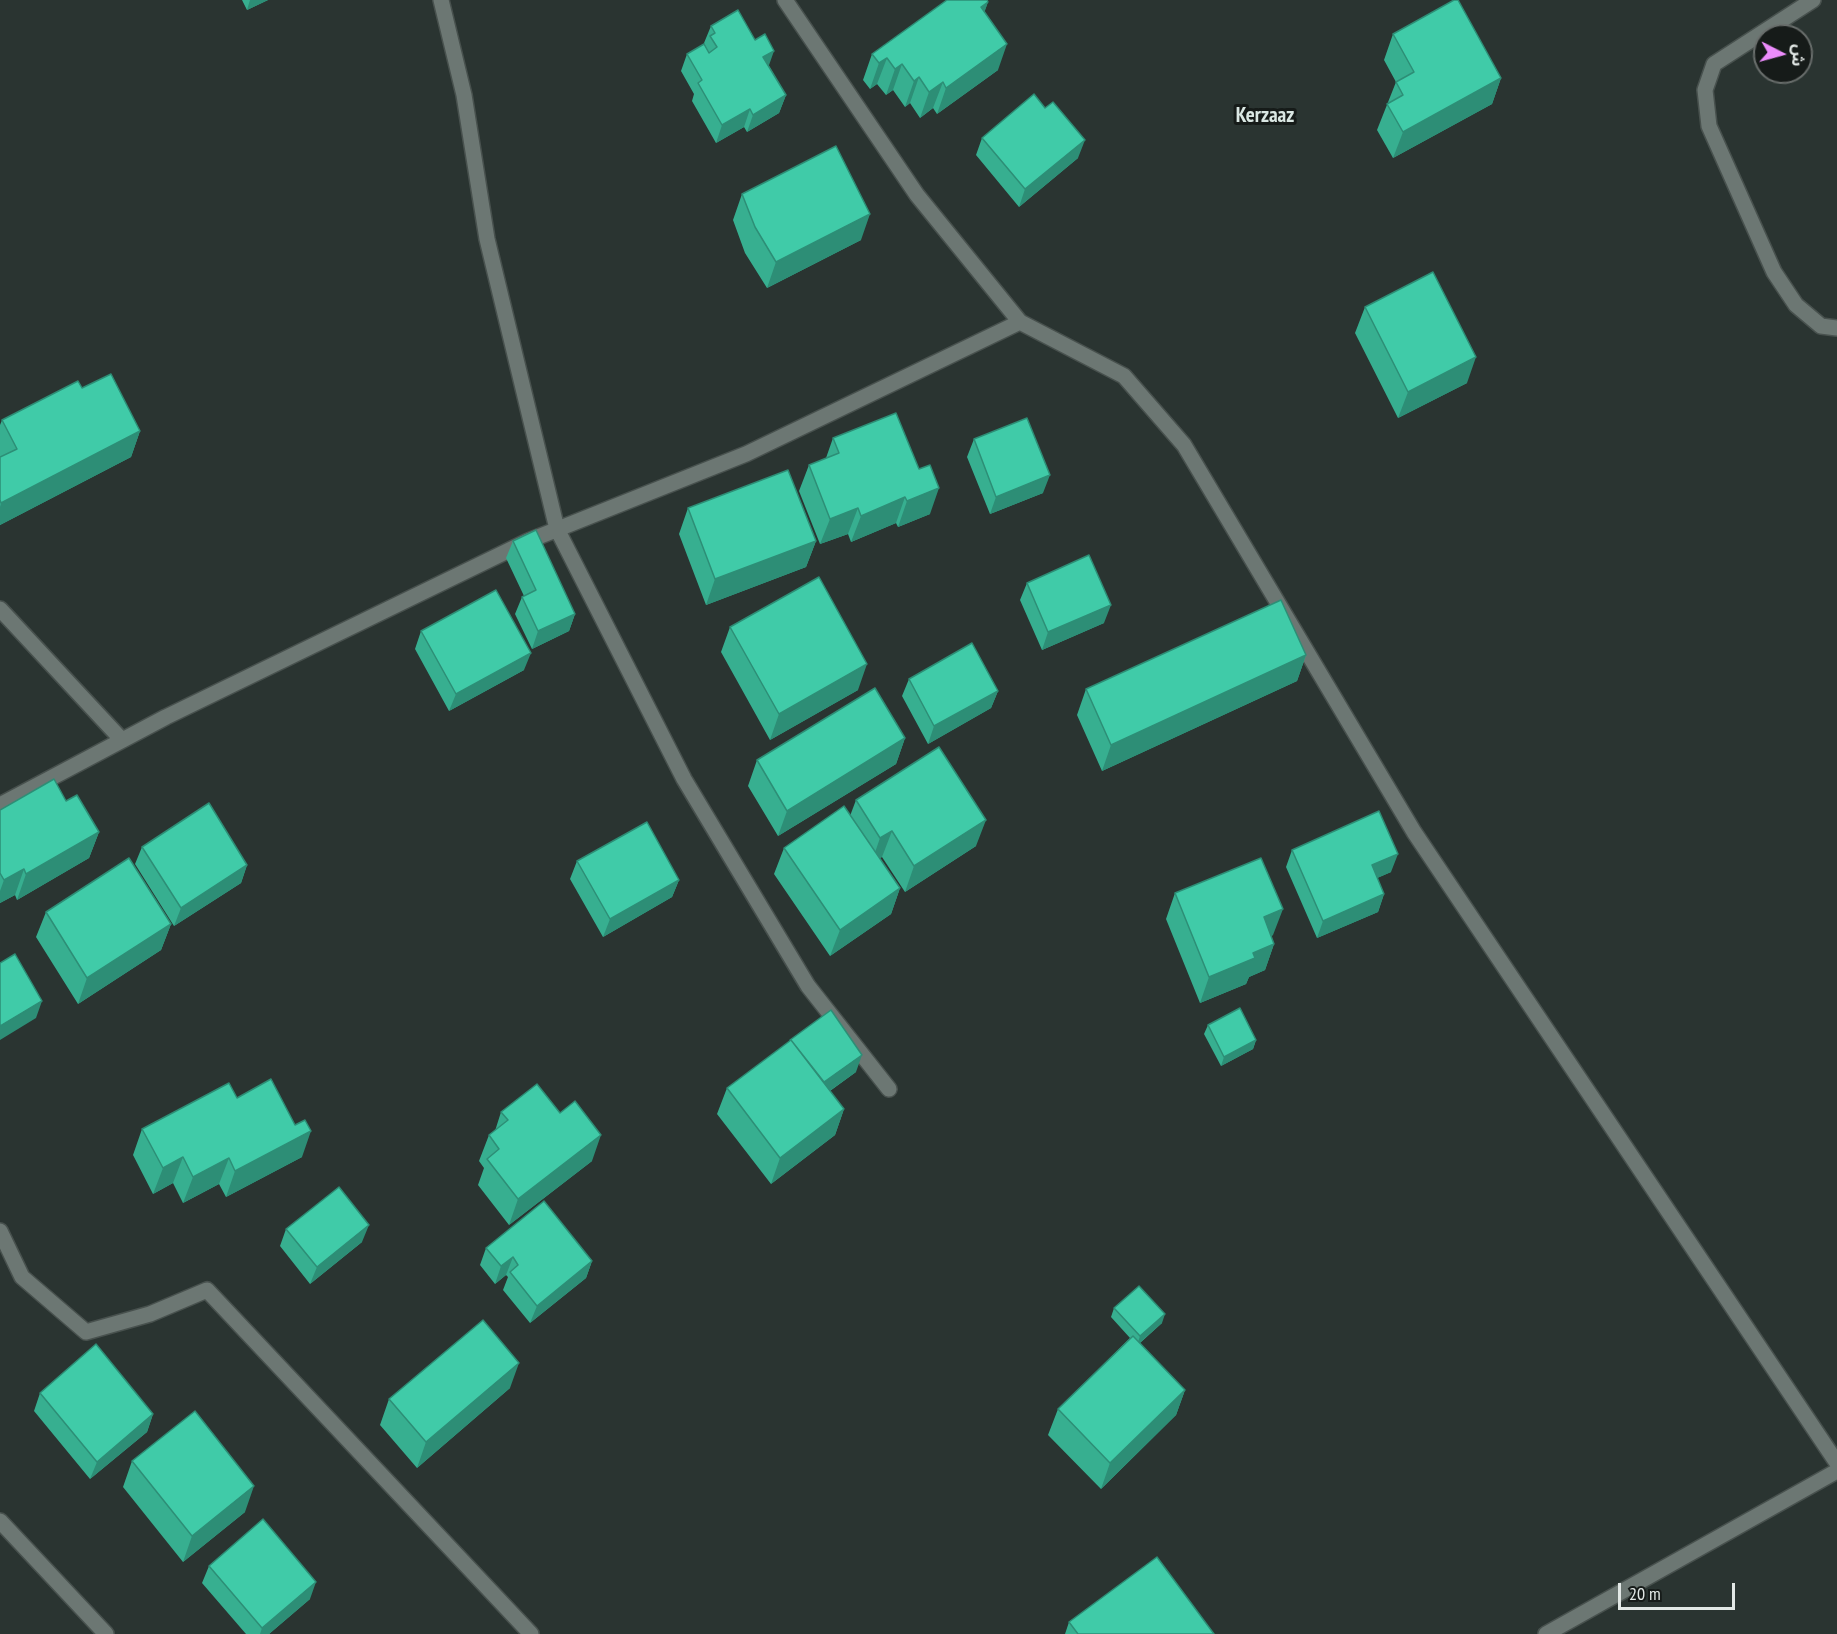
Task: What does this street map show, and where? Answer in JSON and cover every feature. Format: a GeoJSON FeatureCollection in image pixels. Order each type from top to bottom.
{"type":"FeatureCollection","features":[{"type":"Feature","properties":{"kind":"street"},"geometry":{"type":"LineString","coordinates":[[441,0],[464,95],[486,239],[557,529],[690,789],[808,986],[889,1089]]}},
{"type":"Feature","properties":{"kind":"street"},"geometry":{"type":"LineString","coordinates":[[785,0],[917,195],[1020,322],[1124,376],[1184,445],[1414,832],[1837,1463]]}},
{"type":"Feature","properties":{"kind":"street"},"geometry":{"type":"LineString","coordinates":[[1813,0],[1714,64],[1705,90],[1709,126],[1774,272],[1796,305],[1821,326],[1837,328]]}},
{"type":"Feature","properties":{"kind":"street"},"geometry":{"type":"LineString","coordinates":[[0,805],[122,740],[528,541],[746,454],[1020,322]]}},
{"type":"Feature","properties":{"kind":"street"},"geometry":{"type":"LineString","coordinates":[[0,609],[122,740]]}},
{"type":"Feature","properties":{"kind":"street"},"geometry":{"type":"LineString","coordinates":[[0,1231],[22,1277],[86,1332],[150,1314],[207,1290],[531,1634]]}},
{"type":"Feature","properties":{"kind":"street"},"geometry":{"type":"LineString","coordinates":[[1546,1634],[1837,1471]]}},
{"type":"Feature","properties":{"kind":"street"},"geometry":{"type":"LineString","coordinates":[[0,1521],[106,1634]]}},
{"type":"Feature","properties":{"kind":"building"},"geometry":{"type":"Polygon","coordinates":[[[947,0],[987,0],[988,2],[981,7],[1007,44],[946,88],[943,82],[929,92],[919,77],[914,81],[902,64],[895,69],[887,58],[879,63],[872,54],[947,0]]]}},
{"type":"Feature","properties":{"kind":"building"},"geometry":{"type":"Polygon","coordinates":[[[1454,0],[1458,0],[1501,78],[1403,132],[1387,104],[1403,95],[1396,82],[1414,72],[1393,34],[1454,0]]]}},
{"type":"Feature","properties":{"kind":"building"},"geometry":{"type":"Polygon","coordinates":[[[738,10],[755,40],[765,34],[774,51],[763,57],[786,95],[753,115],[750,109],[722,125],[698,83],[702,80],[687,54],[704,44],[709,53],[717,47],[710,36],[715,33],[711,26],[738,10]]]}},
{"type":"Feature","properties":{"kind":"building"},"geometry":{"type":"Polygon","coordinates":[[[1034,94],[1045,108],[1053,102],[1085,140],[1025,189],[982,138],[1034,94]]]}},
{"type":"Feature","properties":{"kind":"building"},"geometry":{"type":"Polygon","coordinates":[[[836,146],[870,214],[776,262],[755,227],[742,194],[836,146]]]}},
{"type":"Feature","properties":{"kind":"building"},"geometry":{"type":"Polygon","coordinates":[[[1433,272],[1476,357],[1408,392],[1365,307],[1433,272]]]}},
{"type":"Feature","properties":{"kind":"building"},"geometry":{"type":"Polygon","coordinates":[[[111,374],[140,431],[1,503],[0,457],[17,449],[2,420],[78,381],[82,388],[111,374]]]}},
{"type":"Feature","properties":{"kind":"building"},"geometry":{"type":"Polygon","coordinates":[[[896,413],[919,469],[930,465],[939,488],[907,501],[905,497],[861,516],[858,508],[830,519],[809,465],[839,453],[833,438],[896,413]]]}},
{"type":"Feature","properties":{"kind":"building"},"geometry":{"type":"Polygon","coordinates":[[[1027,418],[1050,475],[996,497],[974,439],[1027,418]]]}},
{"type":"Feature","properties":{"kind":"building"},"geometry":{"type":"Polygon","coordinates":[[[788,470],[816,541],[715,579],[688,508],[788,470]]]}},
{"type":"Feature","properties":{"kind":"building"},"geometry":{"type":"Polygon","coordinates":[[[536,530],[575,614],[538,631],[522,597],[536,590],[513,541],[536,530]]]}},
{"type":"Feature","properties":{"kind":"building"},"geometry":{"type":"Polygon","coordinates":[[[1089,555],[1111,605],[1048,632],[1027,583],[1089,555]]]}},
{"type":"Feature","properties":{"kind":"building"},"geometry":{"type":"Polygon","coordinates":[[[819,577],[867,664],[779,714],[730,627],[819,577]]]}},
{"type":"Feature","properties":{"kind":"building"},"geometry":{"type":"Polygon","coordinates":[[[496,590],[531,653],[456,694],[421,631],[496,590]]]}},
{"type":"Feature","properties":{"kind":"building"},"geometry":{"type":"Polygon","coordinates":[[[1281,600],[1306,655],[1111,745],[1086,689],[1281,600]]]}},
{"type":"Feature","properties":{"kind":"building"},"geometry":{"type":"Polygon","coordinates":[[[972,643],[998,691],[934,726],[909,679],[972,643]]]}},
{"type":"Feature","properties":{"kind":"building"},"geometry":{"type":"Polygon","coordinates":[[[875,688],[905,738],[787,811],[757,760],[875,688]]]}},
{"type":"Feature","properties":{"kind":"building"},"geometry":{"type":"Polygon","coordinates":[[[939,747],[986,820],[914,866],[892,831],[880,838],[856,800],[939,747]]]}},
{"type":"Feature","properties":{"kind":"building"},"geometry":{"type":"Polygon","coordinates":[[[54,779],[66,801],[77,795],[99,832],[26,874],[24,869],[4,880],[0,873],[0,810],[54,779]]]}},
{"type":"Feature","properties":{"kind":"building"},"geometry":{"type":"Polygon","coordinates":[[[209,803],[247,865],[181,908],[142,847],[209,803]]]}},
{"type":"Feature","properties":{"kind":"building"},"geometry":{"type":"Polygon","coordinates":[[[844,806],[900,888],[840,930],[784,848],[844,806]]]}},
{"type":"Feature","properties":{"kind":"building"},"geometry":{"type":"Polygon","coordinates":[[[1379,811],[1398,854],[1372,865],[1384,894],[1323,921],[1292,850],[1379,811]]]}},
{"type":"Feature","properties":{"kind":"building"},"geometry":{"type":"Polygon","coordinates":[[[647,822],[679,880],[610,919],[577,861],[647,822]]]}},
{"type":"Feature","properties":{"kind":"building"},"geometry":{"type":"Polygon","coordinates":[[[129,858],[171,924],[87,978],[46,912],[129,858]]]}},
{"type":"Feature","properties":{"kind":"building"},"geometry":{"type":"Polygon","coordinates":[[[1261,858],[1283,909],[1264,917],[1274,944],[1253,953],[1255,958],[1209,977],[1175,893],[1261,858]]]}},
{"type":"Feature","properties":{"kind":"building"},"geometry":{"type":"Polygon","coordinates":[[[15,954],[42,1001],[0,1026],[0,963],[15,954]]]}},
{"type":"Feature","properties":{"kind":"building"},"geometry":{"type":"Polygon","coordinates":[[[1240,1008],[1256,1040],[1224,1057],[1208,1025],[1240,1008]]]}},
{"type":"Feature","properties":{"kind":"building"},"geometry":{"type":"Polygon","coordinates":[[[831,1010],[862,1055],[824,1082],[790,1040],[831,1010]]]}},
{"type":"Feature","properties":{"kind":"building"},"geometry":{"type":"Polygon","coordinates":[[[791,1040],[844,1109],[780,1158],[727,1088],[791,1040]]]}},
{"type":"Feature","properties":{"kind":"building"},"geometry":{"type":"Polygon","coordinates":[[[271,1079],[295,1125],[305,1120],[311,1131],[235,1171],[229,1158],[193,1177],[183,1157],[163,1168],[142,1129],[229,1083],[237,1098],[271,1079]]]}},
{"type":"Feature","properties":{"kind":"building"},"geometry":{"type":"Polygon","coordinates":[[[537,1084],[560,1113],[575,1101],[601,1135],[518,1199],[487,1159],[499,1149],[489,1135],[508,1120],[501,1112],[537,1084]]]}},
{"type":"Feature","properties":{"kind":"building"},"geometry":{"type":"Polygon","coordinates":[[[339,1187],[369,1225],[317,1267],[286,1229],[339,1187]]]}},
{"type":"Feature","properties":{"kind":"building"},"geometry":{"type":"Polygon","coordinates":[[[544,1201],[592,1261],[537,1306],[510,1272],[518,1265],[513,1257],[501,1266],[486,1248],[544,1201]]]}},
{"type":"Feature","properties":{"kind":"building"},"geometry":{"type":"Polygon","coordinates":[[[1139,1286],[1165,1314],[1140,1336],[1114,1308],[1139,1286]]]}},
{"type":"Feature","properties":{"kind":"building"},"geometry":{"type":"Polygon","coordinates":[[[483,1320],[519,1363],[426,1442],[389,1399],[483,1320]]]}},
{"type":"Feature","properties":{"kind":"building"},"geometry":{"type":"Polygon","coordinates":[[[1133,1336],[1185,1390],[1110,1463],[1058,1409],[1133,1336]]]}},
{"type":"Feature","properties":{"kind":"building"},"geometry":{"type":"Polygon","coordinates":[[[96,1344],[153,1414],[97,1462],[40,1393],[96,1344]]]}},
{"type":"Feature","properties":{"kind":"building"},"geometry":{"type":"Polygon","coordinates":[[[195,1411],[254,1486],[192,1536],[132,1461],[195,1411]]]}},
{"type":"Feature","properties":{"kind":"building"},"geometry":{"type":"Polygon","coordinates":[[[263,1519],[316,1582],[262,1628],[209,1566],[263,1519]]]}},
{"type":"Feature","properties":{"kind":"building"},"geometry":{"type":"Polygon","coordinates":[[[1157,1557],[1214,1634],[1078,1634],[1069,1622],[1157,1557]]]}},
{"type":"Feature","properties":{"kind":"district","name":"Kerzaaz"},"geometry":{"type":"Point","coordinates":[1265,116]}}]}
